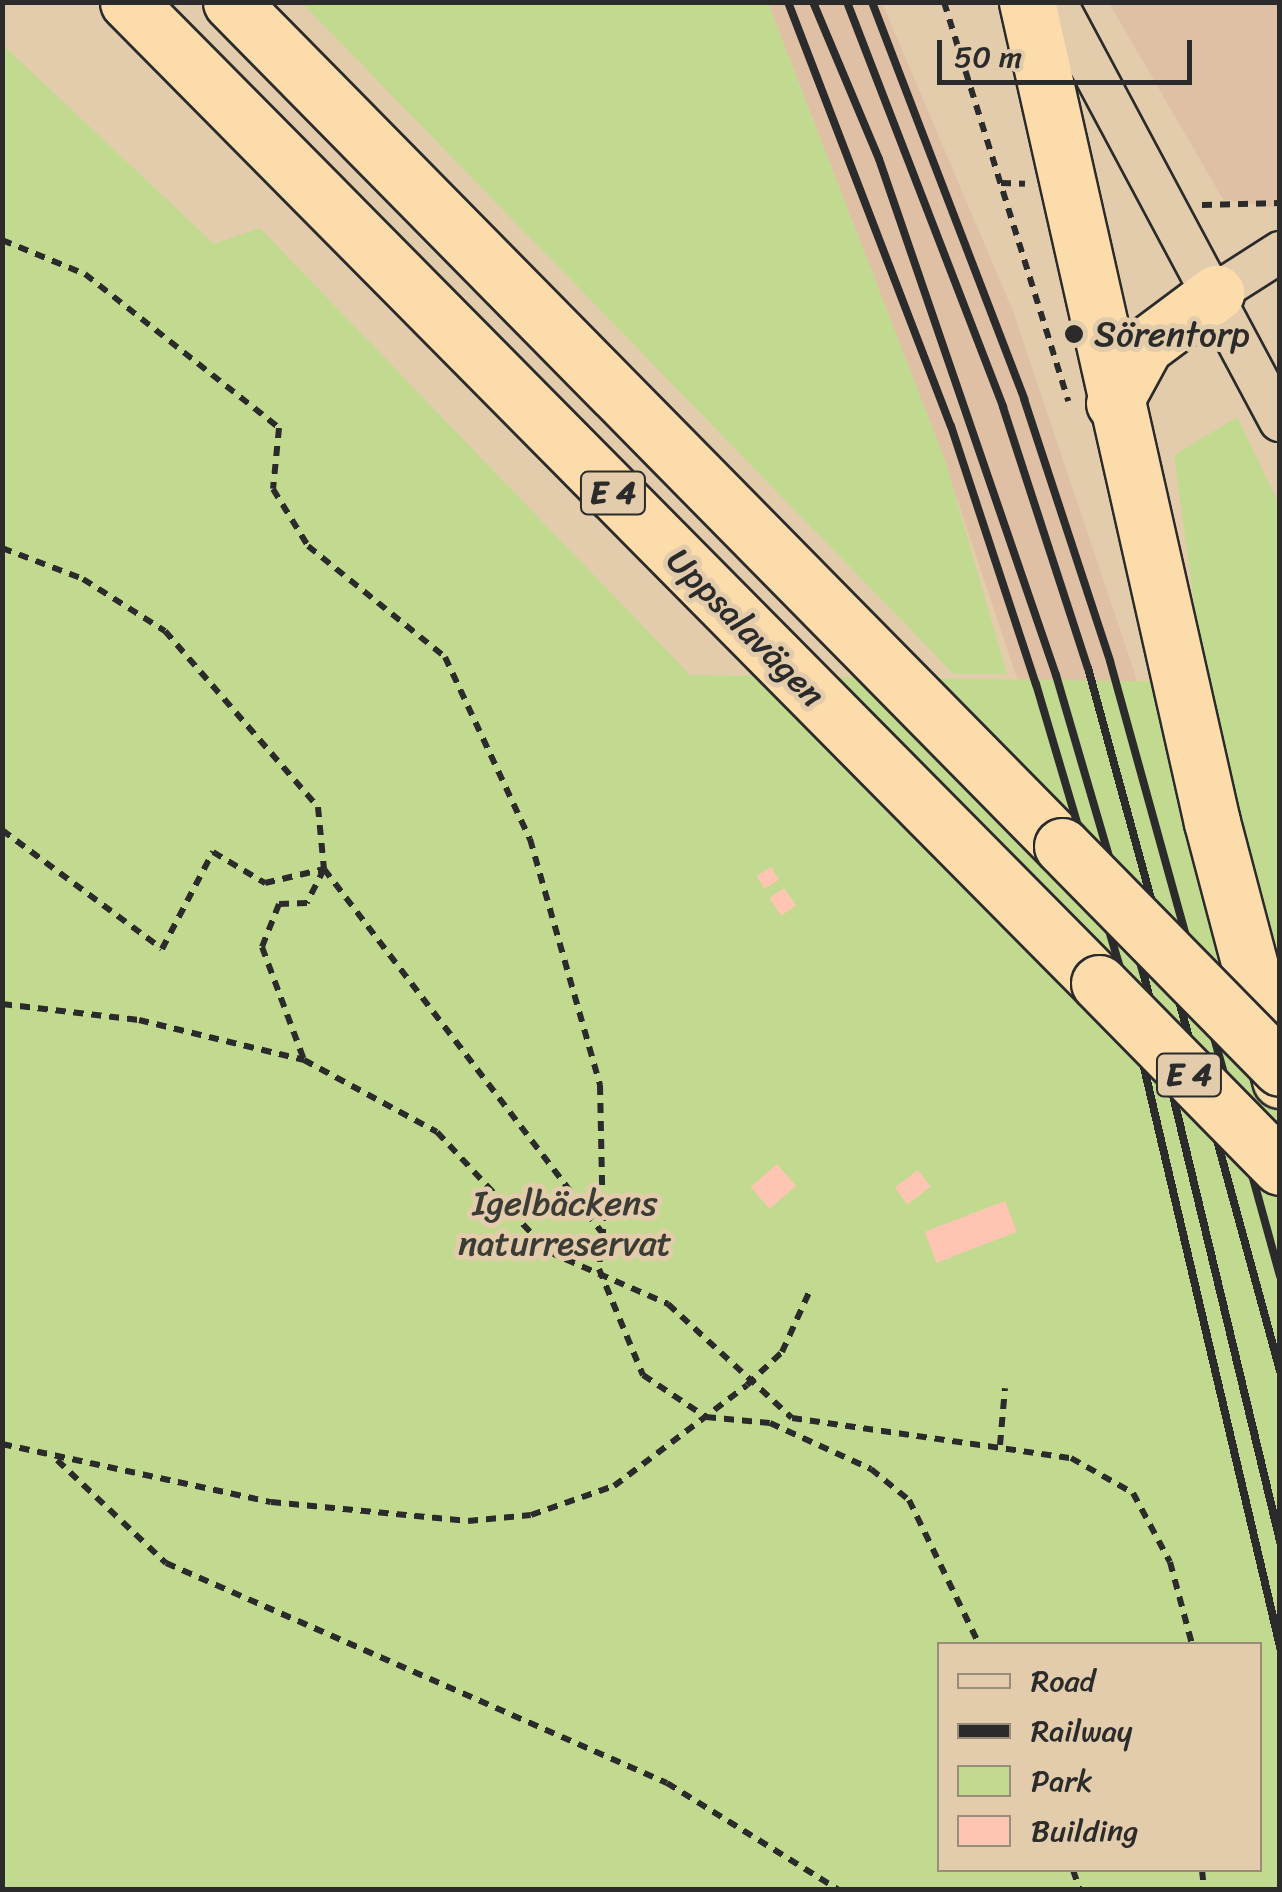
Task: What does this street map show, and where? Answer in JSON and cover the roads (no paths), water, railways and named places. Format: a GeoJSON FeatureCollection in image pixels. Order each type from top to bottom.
{"type":"FeatureCollection","features":[{"type":"Feature","properties":{"kind":"highway","name":"Uppsalavägen"},"geometry":{"type":"LineString","coordinates":[[128,2],[1280,1167]]}},
{"type":"Feature","properties":{"kind":"highway","name":"Uppsalavägen"},"geometry":{"type":"LineString","coordinates":[[231,2],[1280,1068]]}},
{"type":"Feature","properties":{"kind":"highway"},"geometry":{"type":"LineString","coordinates":[[1027,2],[1114,403],[1280,1080]]}},
{"type":"Feature","properties":{"kind":"highway"},"geometry":{"type":"LineString","coordinates":[[1114,403],[1145,346],[1216,293]]}},
{"type":"Feature","properties":{"kind":"street"},"geometry":{"type":"LineString","coordinates":[[1056,2],[1216,293],[1280,421]]}},
{"type":"Feature","properties":{"kind":"street"},"geometry":{"type":"LineString","coordinates":[[1216,293],[1280,252]]}},
{"type":"Feature","properties":{"kind":"railway"},"geometry":{"type":"LineString","coordinates":[[788,2],[951,426],[1036,684],[1123,978],[1280,1647]]}},
{"type":"Feature","properties":{"kind":"railway"},"geometry":{"type":"LineString","coordinates":[[813,2],[879,159],[1056,675],[1144,975],[1280,1541]]}},
{"type":"Feature","properties":{"kind":"railway"},"geometry":{"type":"LineString","coordinates":[[847,2],[1003,407],[1088,668],[1280,1371]]}},
{"type":"Feature","properties":{"kind":"railway"},"geometry":{"type":"LineString","coordinates":[[872,2],[1024,399],[1110,661],[1280,1276]]}},
{"type":"Feature","properties":{"kind":"place","name":"Sörentorp"},"geometry":{"type":"Point","coordinates":[1074,334]}},
{"type":"Feature","properties":{"kind":"park label","name":"Igelbäckens naturreservat"},"geometry":{"type":"Point","coordinates":[565,1223]}}]}
